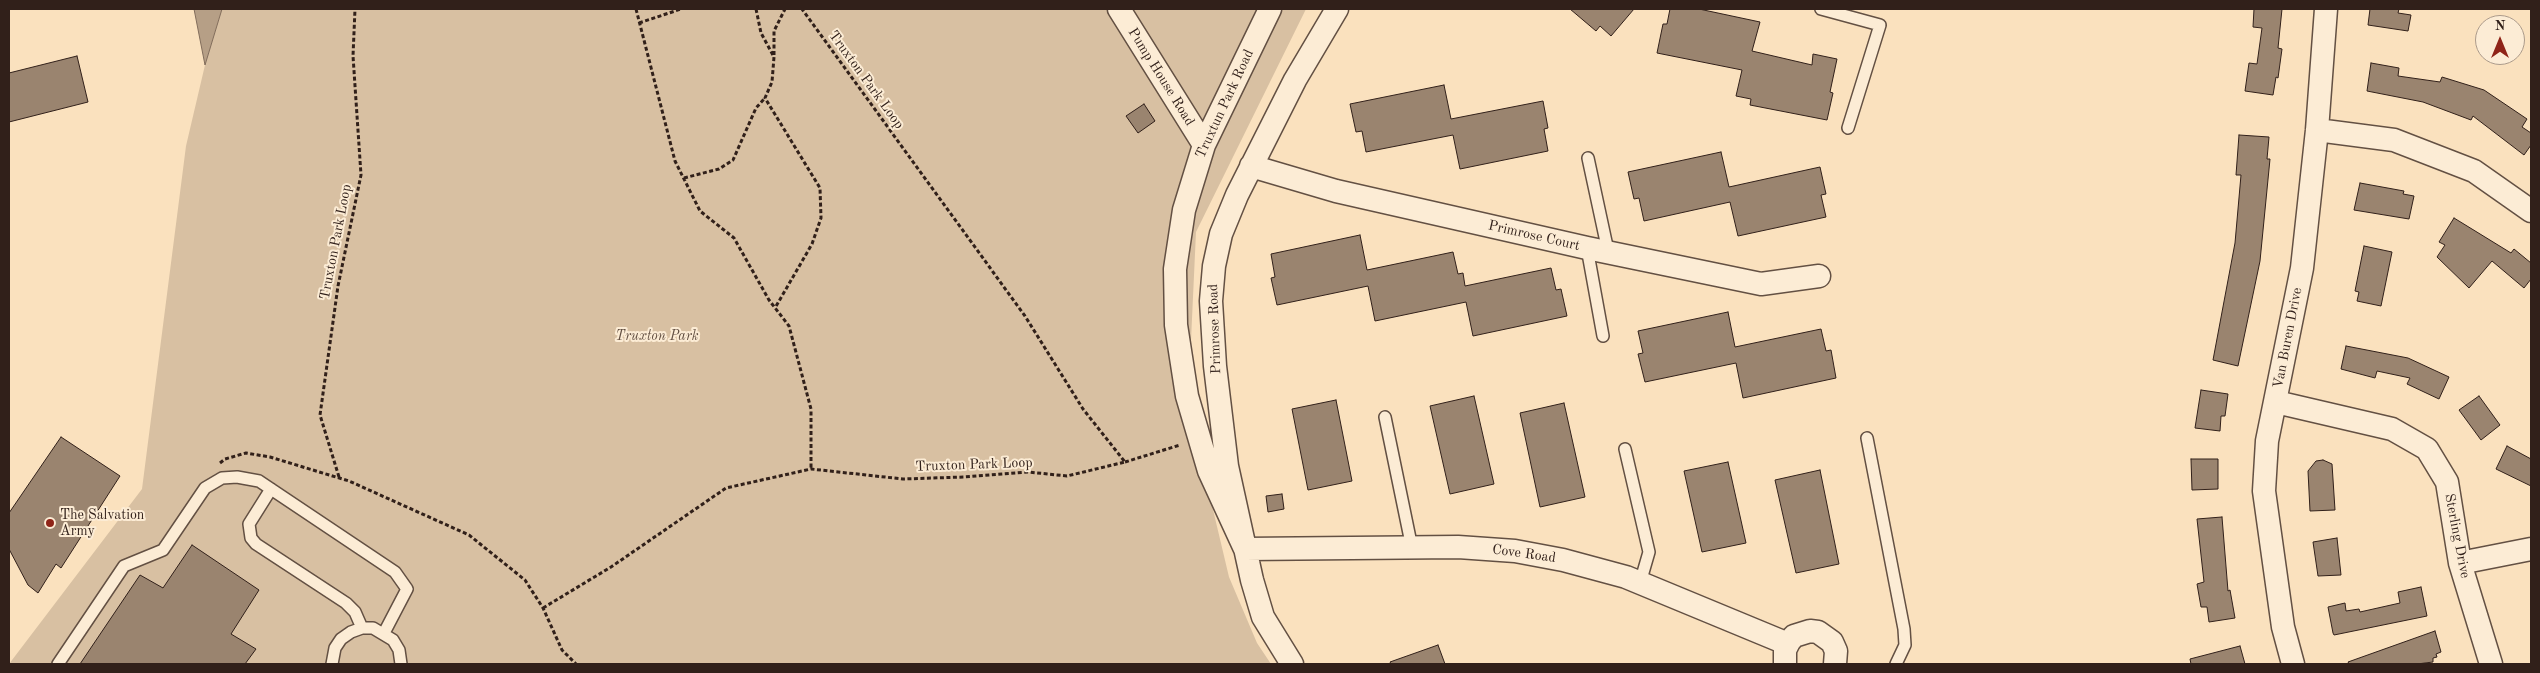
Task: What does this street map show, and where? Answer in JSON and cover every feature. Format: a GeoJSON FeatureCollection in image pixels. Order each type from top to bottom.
{"type":"FeatureCollection","features":[{"type":"Feature","properties":{"kind":"street","name":"Pump House Road"},"geometry":{"type":"LineString","coordinates":[[1119,9],[1204,145]]}},
{"type":"Feature","properties":{"kind":"street","name":"Truxtun Park Road"},"geometry":{"type":"LineString","coordinates":[[1245,549],[1209,471],[1187,396],[1176,325],[1175,269],[1184,210],[1204,145],[1270,9]]}},
{"type":"Feature","properties":{"kind":"street","name":"Primrose Road"},"geometry":{"type":"LineString","coordinates":[[1292,664],[1263,617],[1245,549],[1227,466],[1215,366],[1211,301],[1214,266],[1221,234],[1251,166],[1295,80],[1337,9]]}},
{"type":"Feature","properties":{"kind":"street","name":"Van Buren Drive"},"geometry":{"type":"LineString","coordinates":[[2293,664],[2283,627],[2264,491],[2267,441],[2302,268],[2326,9]]}},
{"type":"Feature","properties":{"kind":"street"},"geometry":{"type":"LineString","coordinates":[[2316,130],[2394,140],[2474,171],[2531,211]]}},
{"type":"Feature","properties":{"kind":"street","name":"Primrose Court"},"geometry":{"type":"LineString","coordinates":[[1251,166],[1336,191],[1598,250],[1761,284],[1819,276]]}},
{"type":"Feature","properties":{"kind":"street","name":"Sterling Drive"},"geometry":{"type":"LineString","coordinates":[[2276,402],[2392,429],[2427,449],[2447,482],[2460,563],[2491,664]]}},
{"type":"Feature","properties":{"kind":"street","name":"Cove Road"},"geometry":{"type":"LineString","coordinates":[[1245,549],[1458,547],[1515,551],[1563,560],[1640,583],[1787,654]]}},
{"type":"Feature","properties":{"kind":"street"},"geometry":{"type":"LineString","coordinates":[[2460,563],[2531,549]]}},
{"type":"Feature","properties":{"kind":"street"},"geometry":{"type":"LineString","coordinates":[[1787,654],[1794,636],[1802,632],[1818,632],[1832,642],[1836,651],[1835,664]]}},
{"type":"Feature","properties":{"kind":"lane"},"geometry":{"type":"LineString","coordinates":[[1821,9],[1880,25],[1848,128]]}},
{"type":"Feature","properties":{"kind":"lane"},"geometry":{"type":"LineString","coordinates":[[1588,158],[1598,250],[1603,336]]}},
{"type":"Feature","properties":{"kind":"lane"},"geometry":{"type":"LineString","coordinates":[[1385,418],[1412,548]]}},
{"type":"Feature","properties":{"kind":"lane"},"geometry":{"type":"LineString","coordinates":[[1867,438],[1904,629],[1904,644],[1896,664]]}},
{"type":"Feature","properties":{"kind":"lane"},"geometry":{"type":"LineString","coordinates":[[1625,449],[1649,552],[1640,583]]}},
{"type":"Feature","properties":{"kind":"lane"},"geometry":{"type":"LineString","coordinates":[[58,664],[124,566],[163,550],[204,488],[218,481],[237,477],[260,481],[395,572],[407,589],[384,632]]}},
{"type":"Feature","properties":{"kind":"lane"},"geometry":{"type":"LineString","coordinates":[[271,489],[249,524],[251,538],[256,544],[346,603],[355,612],[362,628]]}},
{"type":"Feature","properties":{"kind":"lane"},"geometry":{"type":"LineString","coordinates":[[332,664],[335,648],[341,639],[351,632],[362,628],[373,628],[384,632],[393,640],[399,650],[402,664]]}},
{"type":"Feature","properties":{"kind":"path","name":"Truxton Park Loop"},"geometry":{"type":"LineString","coordinates":[[339,477],[320,415],[338,286],[361,175],[353,56],[354,9]]}},
{"type":"Feature","properties":{"kind":"path"},"geometry":{"type":"LineString","coordinates":[[636,9],[676,161],[684,178],[700,211],[734,238],[775,308],[789,326],[811,409],[810,469]]}},
{"type":"Feature","properties":{"kind":"path"},"geometry":{"type":"LineString","coordinates":[[639,23],[681,9]]}},
{"type":"Feature","properties":{"kind":"path"},"geometry":{"type":"LineString","coordinates":[[756,9],[761,33],[774,57]]}},
{"type":"Feature","properties":{"kind":"path"},"geometry":{"type":"LineString","coordinates":[[684,178],[719,169],[733,160],[756,108],[766,98],[772,82],[774,31],[785,9]]}},
{"type":"Feature","properties":{"kind":"path","name":"Truxton Park Loop"},"geometry":{"type":"LineString","coordinates":[[543,608],[611,567],[726,488],[810,469],[903,479],[1028,472],[1067,476],[1125,462],[1083,409],[1025,316],[802,9]]}},
{"type":"Feature","properties":{"kind":"path"},"geometry":{"type":"LineString","coordinates":[[766,98],[820,188],[821,218],[815,235],[775,308]]}},
{"type":"Feature","properties":{"kind":"path"},"geometry":{"type":"LineString","coordinates":[[1125,462],[1183,444]]}},
{"type":"Feature","properties":{"kind":"path"},"geometry":{"type":"LineString","coordinates":[[218,481],[216,467],[224,459],[246,453],[270,457],[339,477],[469,535],[525,580],[543,608],[562,650],[576,664]]}},
{"type":"Feature","properties":{"kind":"green space","name":"Truxton Park"},"geometry":{"type":"Polygon","coordinates":[[[222,9],[1306,9],[1196,232],[1190,362],[1210,497],[1229,577],[1257,643],[1271,664],[9,664],[142,489],[186,146],[205,65],[222,9]]]}},
{"type":"Feature","properties":{"kind":"shaded area"},"geometry":{"type":"Polygon","coordinates":[[[194,9],[222,9],[205,65],[194,9]]]}},
{"type":"Feature","properties":{"kind":"building"},"geometry":{"type":"Polygon","coordinates":[[[1570,9],[1634,9],[1611,36],[1600,26],[1596,31],[1570,9]]]}},
{"type":"Feature","properties":{"kind":"building"},"geometry":{"type":"Polygon","coordinates":[[[1670,9],[1699,9],[1760,22],[1752,51],[1812,65],[1813,54],[1837,59],[1830,92],[1833,93],[1827,120],[1750,105],[1751,99],[1736,96],[1742,70],[1657,53],[1663,24],[1667,24],[1670,9]]]}},
{"type":"Feature","properties":{"kind":"building"},"geometry":{"type":"Polygon","coordinates":[[[2254,9],[2282,9],[2278,48],[2282,49],[2278,78],[2276,77],[2273,95],[2245,91],[2249,63],[2257,64],[2262,28],[2253,27],[2254,9]]]}},
{"type":"Feature","properties":{"kind":"building"},"geometry":{"type":"Polygon","coordinates":[[[2370,9],[2399,9],[2398,13],[2411,15],[2408,31],[2368,25],[2370,9]]]}},
{"type":"Feature","properties":{"kind":"building"},"geometry":{"type":"Polygon","coordinates":[[[77,56],[88,102],[9,122],[9,73],[77,56]]]}},
{"type":"Feature","properties":{"kind":"building"},"geometry":{"type":"Polygon","coordinates":[[[2371,63],[2399,68],[2398,76],[2440,82],[2442,77],[2484,90],[2527,119],[2522,127],[2531,133],[2531,145],[2524,155],[2473,116],[2471,120],[2423,102],[2367,91],[2371,63]]]}},
{"type":"Feature","properties":{"kind":"building"},"geometry":{"type":"Polygon","coordinates":[[[1444,85],[1451,119],[1543,101],[1548,128],[1544,129],[1548,151],[1460,169],[1453,135],[1366,152],[1362,131],[1356,132],[1350,104],[1444,85]]]}},
{"type":"Feature","properties":{"kind":"building"},"geometry":{"type":"Polygon","coordinates":[[[1144,104],[1155,121],[1138,133],[1126,116],[1144,104]]]}},
{"type":"Feature","properties":{"kind":"building"},"geometry":{"type":"Polygon","coordinates":[[[2239,135],[2269,137],[2267,159],[2270,159],[2260,261],[2238,366],[2213,360],[2235,243],[2241,175],[2236,175],[2239,135]]]}},
{"type":"Feature","properties":{"kind":"building"},"geometry":{"type":"Polygon","coordinates":[[[1721,152],[1729,187],[1820,167],[1826,194],[1821,195],[1826,217],[1738,236],[1730,202],[1644,221],[1639,198],[1634,199],[1628,172],[1721,152]]]}},
{"type":"Feature","properties":{"kind":"building"},"geometry":{"type":"Polygon","coordinates":[[[2360,183],[2404,191],[2403,194],[2414,196],[2409,219],[2354,210],[2360,183]]]}},
{"type":"Feature","properties":{"kind":"building"},"geometry":{"type":"Polygon","coordinates":[[[2454,218],[2511,253],[2514,249],[2531,263],[2531,279],[2524,288],[2492,261],[2469,288],[2437,257],[2445,245],[2439,242],[2454,218]]]}},
{"type":"Feature","properties":{"kind":"building"},"geometry":{"type":"Polygon","coordinates":[[[1360,235],[1367,270],[1453,252],[1458,274],[1463,273],[1465,286],[1551,268],[1556,290],[1561,289],[1567,316],[1473,336],[1466,302],[1375,321],[1368,286],[1277,305],[1271,278],[1275,277],[1271,254],[1360,235]]]}},
{"type":"Feature","properties":{"kind":"building"},"geometry":{"type":"Polygon","coordinates":[[[2364,246],[2392,252],[2381,306],[2357,301],[2359,292],[2355,291],[2364,246]]]}},
{"type":"Feature","properties":{"kind":"building"},"geometry":{"type":"Polygon","coordinates":[[[1728,312],[1735,347],[1821,329],[1826,351],[1831,350],[1836,378],[1743,398],[1736,363],[1645,382],[1638,354],[1643,353],[1638,331],[1728,312]]]}},
{"type":"Feature","properties":{"kind":"building"},"geometry":{"type":"Polygon","coordinates":[[[2346,346],[2408,358],[2449,377],[2439,399],[2407,384],[2410,378],[2377,371],[2375,378],[2341,369],[2346,346]]]}},
{"type":"Feature","properties":{"kind":"building"},"geometry":{"type":"Polygon","coordinates":[[[2201,390],[2228,394],[2225,416],[2221,416],[2220,431],[2195,428],[2201,390]]]}},
{"type":"Feature","properties":{"kind":"building"},"geometry":{"type":"Polygon","coordinates":[[[1474,396],[1494,484],[1450,494],[1430,406],[1474,396]]]}},
{"type":"Feature","properties":{"kind":"building"},"geometry":{"type":"Polygon","coordinates":[[[2479,396],[2500,425],[2481,440],[2459,410],[2479,396]]]}},
{"type":"Feature","properties":{"kind":"building"},"geometry":{"type":"Polygon","coordinates":[[[1336,400],[1352,481],[1308,490],[1292,409],[1336,400]]]}},
{"type":"Feature","properties":{"kind":"building"},"geometry":{"type":"Polygon","coordinates":[[[1564,403],[1585,497],[1540,507],[1520,413],[1564,403]]]}},
{"type":"Feature","properties":{"kind":"building","name":"The Salvation Army"},"geometry":{"type":"Polygon","coordinates":[[[61,437],[120,476],[61,568],[56,564],[38,593],[28,585],[9,549],[9,513],[61,437]]]}},
{"type":"Feature","properties":{"kind":"building"},"geometry":{"type":"Polygon","coordinates":[[[2507,446],[2531,459],[2531,486],[2496,469],[2507,446]]]}},
{"type":"Feature","properties":{"kind":"building"},"geometry":{"type":"Polygon","coordinates":[[[2191,459],[2218,459],[2218,489],[2192,490],[2191,459]]]}},
{"type":"Feature","properties":{"kind":"building"},"geometry":{"type":"Polygon","coordinates":[[[2323,460],[2332,464],[2335,510],[2310,511],[2308,471],[2316,461],[2323,460]]]}},
{"type":"Feature","properties":{"kind":"building"},"geometry":{"type":"Polygon","coordinates":[[[1728,462],[1746,543],[1702,552],[1684,471],[1728,462]]]}},
{"type":"Feature","properties":{"kind":"building"},"geometry":{"type":"Polygon","coordinates":[[[1820,470],[1839,564],[1796,573],[1775,480],[1820,470]]]}},
{"type":"Feature","properties":{"kind":"building"},"geometry":{"type":"Polygon","coordinates":[[[1282,494],[1284,509],[1268,512],[1266,496],[1282,494]]]}},
{"type":"Feature","properties":{"kind":"building"},"geometry":{"type":"Polygon","coordinates":[[[2222,517],[2228,591],[2230,590],[2235,618],[2209,622],[2207,607],[2201,607],[2197,584],[2204,582],[2197,519],[2222,517]]]}},
{"type":"Feature","properties":{"kind":"building"},"geometry":{"type":"Polygon","coordinates":[[[2337,538],[2341,575],[2318,576],[2313,542],[2337,538]]]}},
{"type":"Feature","properties":{"kind":"building"},"geometry":{"type":"Polygon","coordinates":[[[192,545],[259,590],[231,634],[256,649],[245,664],[80,664],[140,575],[163,588],[192,545]]]}},
{"type":"Feature","properties":{"kind":"building"},"geometry":{"type":"Polygon","coordinates":[[[2421,587],[2427,616],[2334,635],[2328,607],[2345,603],[2346,611],[2359,609],[2360,612],[2400,603],[2398,592],[2421,587]]]}},
{"type":"Feature","properties":{"kind":"building"},"geometry":{"type":"Polygon","coordinates":[[[2435,631],[2441,652],[2436,654],[2437,657],[2433,658],[2433,662],[2417,664],[2349,664],[2348,662],[2435,631]]]}},
{"type":"Feature","properties":{"kind":"building"},"geometry":{"type":"Polygon","coordinates":[[[1438,645],[1445,664],[1391,664],[1390,662],[1438,645]]]}},
{"type":"Feature","properties":{"kind":"building"},"geometry":{"type":"Polygon","coordinates":[[[2240,646],[2245,664],[2191,664],[2190,659],[2240,646]]]}},
{"type":"Feature","properties":{"kind":"place","name":"The Salvation Army"},"geometry":{"type":"Point","coordinates":[50,523]}}]}
